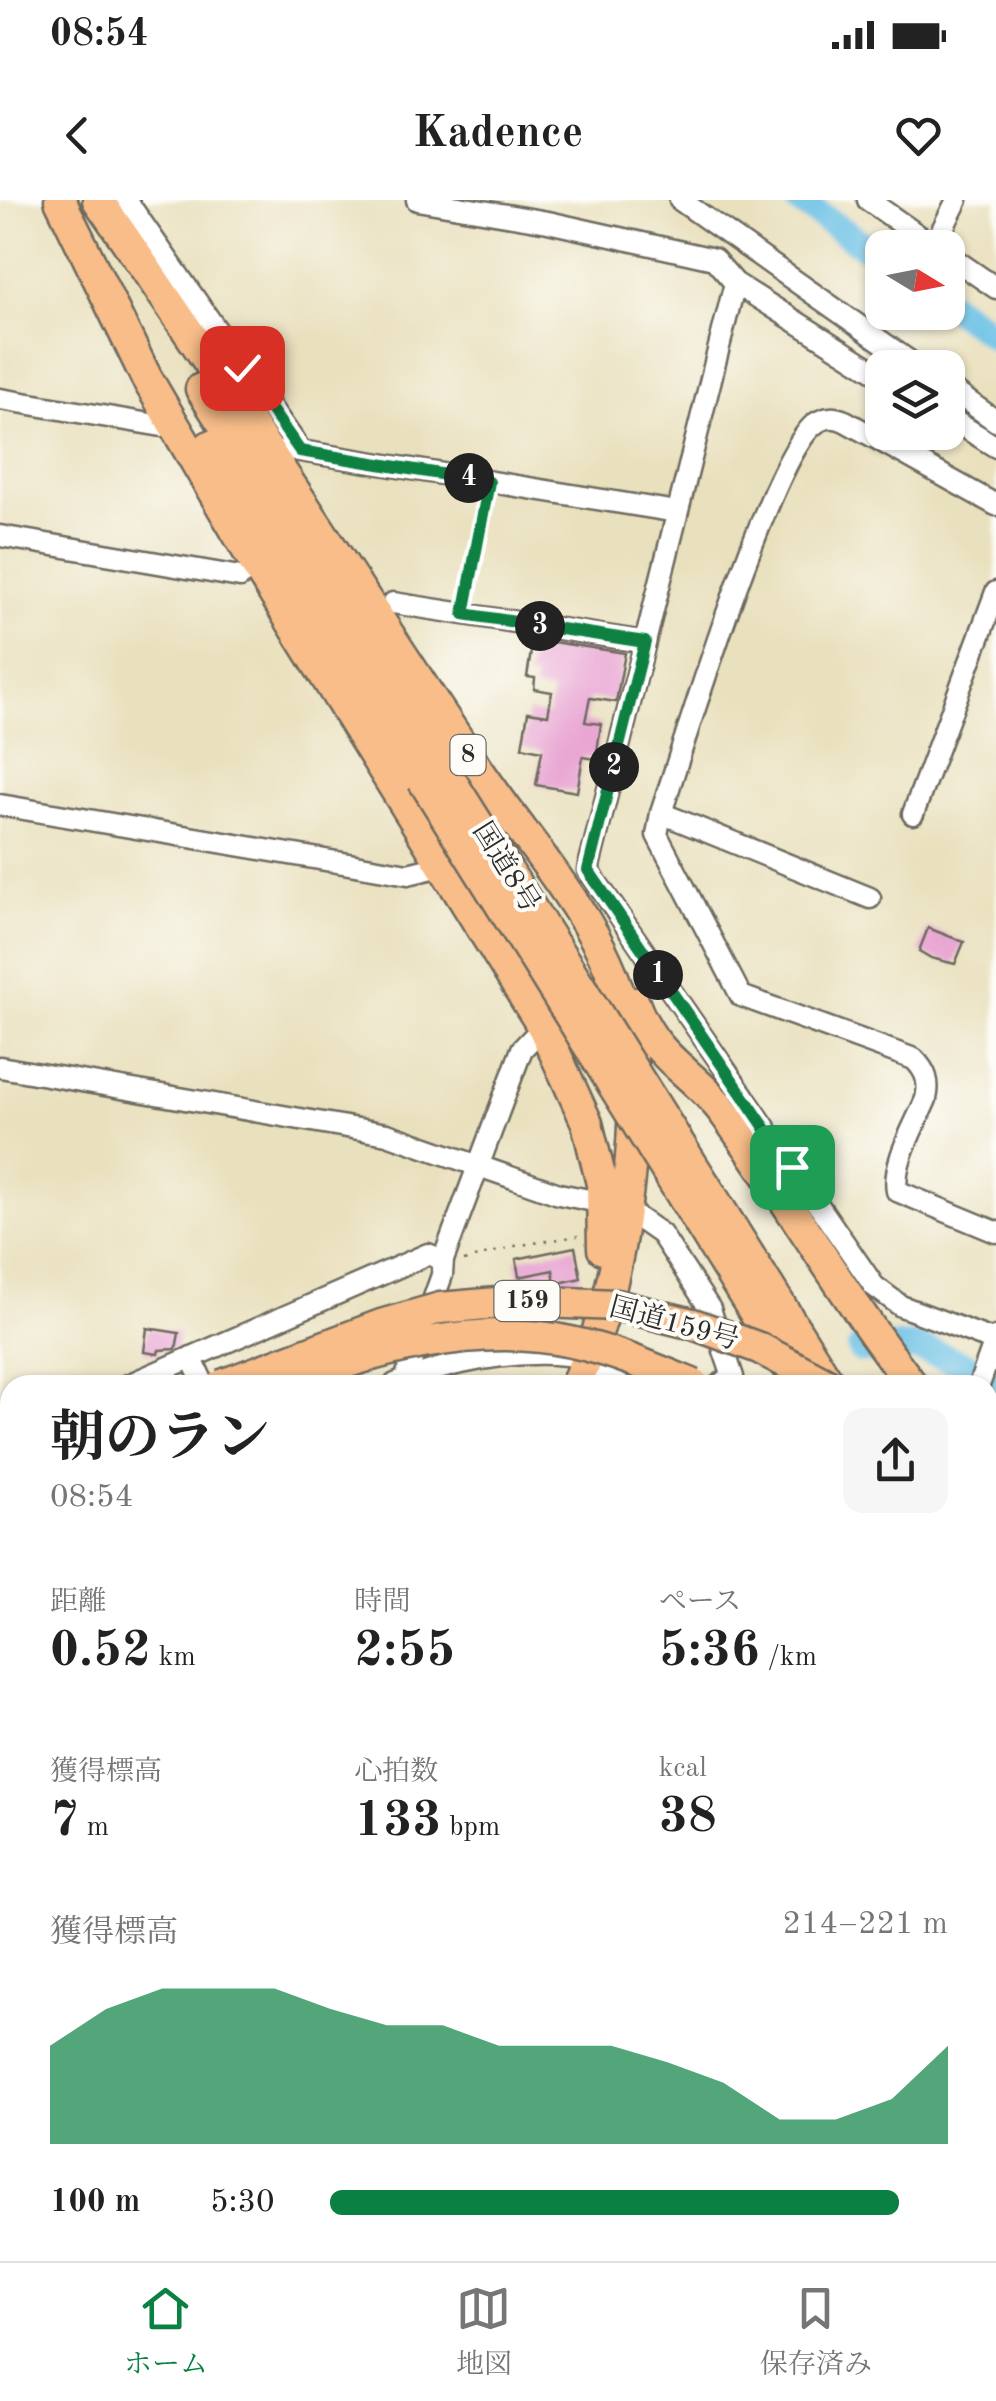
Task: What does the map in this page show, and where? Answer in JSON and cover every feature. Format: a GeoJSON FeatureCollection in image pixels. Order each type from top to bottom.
{"type":"FeatureCollection","features":[{"type":"Feature","properties":{"kind":"highway","name":"8"},"geometry":{"type":"LineString","coordinates":[[60,200],[146,377],[255,575],[543,1027],[587,1123],[602,1184],[604,1236],[600,1277],[575,1370]]}},
{"type":"Feature","properties":{"kind":"highway","name":"国道8号"},"geometry":{"type":"LineString","coordinates":[[60,200],[193,419],[434,775]]}},
{"type":"Feature","properties":{"kind":"highway","name":"国道8号"},"geometry":{"type":"LineString","coordinates":[[83,200],[694,1191],[823,1375]]}},
{"type":"Feature","properties":{"kind":"highway","name":"8"},"geometry":{"type":"LineString","coordinates":[[98,200],[220,384],[287,454],[478,769],[585,920],[622,1001],[631,1045],[634,1108],[623,1222],[614,1274],[596,1336],[575,1370]]}},
{"type":"Feature","properties":{"kind":"highway"},"geometry":{"type":"LineString","coordinates":[[585,920],[614,956],[656,1047],[723,1110],[904,1375]]}},
{"type":"Feature","properties":{"kind":"highway","name":"国道8号"},"geometry":{"type":"LineString","coordinates":[[694,1191],[795,1375]]}},
{"type":"Feature","properties":{"kind":"highway","name":"国道159号"},"geometry":{"type":"LineString","coordinates":[[248,1375],[381,1325],[440,1308],[520,1301],[616,1305],[693,1324],[759,1348],[811,1375]]}},
{"type":"Feature","properties":{"kind":"highway","name":"国道159号"},"geometry":{"type":"LineString","coordinates":[[314,1375],[390,1349],[448,1339],[518,1336],[566,1340],[624,1356],[670,1375]]}},
{"type":"Feature","properties":{"kind":"street"},"geometry":{"type":"LineString","coordinates":[[126,200],[287,454],[677,512]]}},
{"type":"Feature","properties":{"kind":"street"},"geometry":{"type":"LineString","coordinates":[[417,200],[714,259],[734,283],[865,365]]}},
{"type":"Feature","properties":{"kind":"street"},"geometry":{"type":"LineString","coordinates":[[680,200],[892,350]]}},
{"type":"Feature","properties":{"kind":"street"},"geometry":{"type":"LineString","coordinates":[[868,200],[911,230]]}},
{"type":"Feature","properties":{"kind":"street"},"geometry":{"type":"LineString","coordinates":[[944,230],[957,200]]}},
{"type":"Feature","properties":{"kind":"street"},"geometry":{"type":"LineString","coordinates":[[965,267],[996,288]]}},
{"type":"Feature","properties":{"kind":"street"},"geometry":{"type":"LineString","coordinates":[[734,283],[588,870],[874,1286],[901,1306],[993,1346],[982,1375]]}},
{"type":"Feature","properties":{"kind":"street"},"geometry":{"type":"LineString","coordinates":[[0,399],[162,426],[169,414]]}},
{"type":"Feature","properties":{"kind":"street"},"geometry":{"type":"LineString","coordinates":[[965,400],[996,421]]}},
{"type":"Feature","properties":{"kind":"street"},"geometry":{"type":"LineString","coordinates":[[996,505],[845,421],[832,416],[816,423],[786,464],[757,538],[662,812],[658,835],[740,996],[914,1059],[925,1070],[928,1088],[898,1167],[897,1191],[996,1232]]}},
{"type":"Feature","properties":{"kind":"street"},"geometry":{"type":"LineString","coordinates":[[965,428],[996,447]]}},
{"type":"Feature","properties":{"kind":"street"},"geometry":{"type":"LineString","coordinates":[[0,536],[189,568],[255,575],[259,591],[193,578],[189,568]]}},
{"type":"Feature","properties":{"kind":"street"},"geometry":{"type":"LineString","coordinates":[[381,609],[386,592],[436,600],[440,611],[645,642]]}},
{"type":"Feature","properties":{"kind":"street"},"geometry":{"type":"LineString","coordinates":[[913,814],[996,592]]}},
{"type":"Feature","properties":{"kind":"street"},"geometry":{"type":"LineString","coordinates":[[0,805],[408,874],[440,866]]}},
{"type":"Feature","properties":{"kind":"street"},"geometry":{"type":"LineString","coordinates":[[662,812],[870,898]]}},
{"type":"Feature","properties":{"kind":"street"},"geometry":{"type":"LineString","coordinates":[[403,1375],[522,1049],[543,1027]]}},
{"type":"Feature","properties":{"kind":"street"},"geometry":{"type":"LineString","coordinates":[[0,1067],[387,1134],[559,1194],[588,1200]]}},
{"type":"Feature","properties":{"kind":"street"},"geometry":{"type":"LineString","coordinates":[[638,1218],[661,1234],[710,1309],[732,1375]]}},
{"type":"Feature","properties":{"kind":"street"},"geometry":{"type":"LineString","coordinates":[[150,1375],[428,1254],[443,1260]]}},
{"type":"Feature","properties":{"kind":"street"},"geometry":{"type":"LineString","coordinates":[[426,1375],[464,1363],[521,1354],[575,1370]]}},
{"type":"Feature","properties":{"kind":"street"},"geometry":{"type":"LineString","coordinates":[[192,1356],[200,1375]]}},
{"type":"Feature","properties":{"kind":"path"},"geometry":{"type":"LineString","coordinates":[[464,614],[489,482]]}},
{"type":"Feature","properties":{"kind":"path"},"geometry":{"type":"LineString","coordinates":[[443,1260],[458,1262],[516,1246],[590,1234]]}},
{"type":"Feature","properties":{"kind":"building"},"geometry":{"type":"Polygon","coordinates":[[[533,639],[625,653],[616,702],[590,698],[585,722],[601,724],[596,759],[583,757],[577,792],[536,785],[542,751],[522,747],[528,712],[548,715],[552,692],[534,689],[535,678],[527,677],[533,639]]]}},
{"type":"Feature","properties":{"kind":"building"},"geometry":{"type":"Polygon","coordinates":[[[928,928],[964,942],[955,964],[919,951],[928,928]]]}},
{"type":"Feature","properties":{"kind":"building"},"geometry":{"type":"Polygon","coordinates":[[[575,1247],[581,1278],[555,1284],[553,1270],[519,1277],[516,1259],[575,1247]]]}},
{"type":"Feature","properties":{"kind":"building"},"geometry":{"type":"Polygon","coordinates":[[[147,1328],[179,1333],[176,1349],[159,1350],[158,1354],[144,1352],[147,1328]]]}},
{"type":"Feature","properties":{"kind":"waterway"},"geometry":{"type":"LineString","coordinates":[[798,200],[865,246]]}},
{"type":"Feature","properties":{"kind":"waterway"},"geometry":{"type":"LineString","coordinates":[[965,315],[996,337]]}},
{"type":"Feature","properties":{"kind":"waterway"},"geometry":{"type":"LineString","coordinates":[[861,1349],[917,1347],[991,1375]]}},
{"type":"Feature","properties":{"kind":"route"},"geometry":{"type":"LineString","coordinates":[[242,368],[300,451],[489,482],[464,614],[645,642],[588,870],[792,1167]]}}]}
